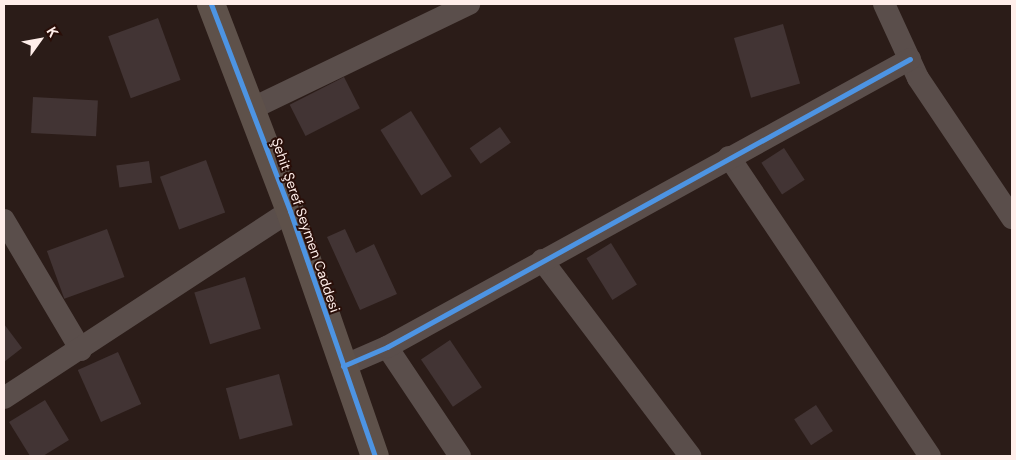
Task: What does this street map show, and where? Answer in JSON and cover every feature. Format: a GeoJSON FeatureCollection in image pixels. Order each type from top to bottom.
{"type":"FeatureCollection","features":[{"type":"Feature","properties":{"kind":"street","name":"Şehit Şeref Seymen Caddesi"},"geometry":{"type":"LineString","coordinates":[[211,4],[253,108],[375,456]]}},
{"type":"Feature","properties":{"kind":"street"},"geometry":{"type":"LineString","coordinates":[[253,108],[469,4]]}},
{"type":"Feature","properties":{"kind":"street"},"geometry":{"type":"LineString","coordinates":[[884,4],[910,59],[1012,218]]}},
{"type":"Feature","properties":{"kind":"street"},"geometry":{"type":"LineString","coordinates":[[343,366],[387,347],[910,59]]}},
{"type":"Feature","properties":{"kind":"street"},"geometry":{"type":"LineString","coordinates":[[729,157],[930,456]]}},
{"type":"Feature","properties":{"kind":"street"},"geometry":{"type":"LineString","coordinates":[[4,398],[81,350],[290,212]]}},
{"type":"Feature","properties":{"kind":"street"},"geometry":{"type":"LineString","coordinates":[[4,220],[81,350]]}},
{"type":"Feature","properties":{"kind":"street"},"geometry":{"type":"LineString","coordinates":[[542,260],[690,456]]}},
{"type":"Feature","properties":{"kind":"street"},"geometry":{"type":"LineString","coordinates":[[387,347],[460,456]]}},
{"type":"Feature","properties":{"kind":"building"},"geometry":{"type":"Polygon","coordinates":[[[158,18],[181,80],[131,98],[108,36],[158,18]]]}},
{"type":"Feature","properties":{"kind":"building"},"geometry":{"type":"Polygon","coordinates":[[[783,24],[800,84],[751,98],[734,38],[783,24]]]}},
{"type":"Feature","properties":{"kind":"building"},"geometry":{"type":"Polygon","coordinates":[[[344,77],[360,108],[306,136],[290,105],[344,77]]]}},
{"type":"Feature","properties":{"kind":"building"},"geometry":{"type":"Polygon","coordinates":[[[33,97],[98,100],[96,136],[31,133],[33,97]]]}},
{"type":"Feature","properties":{"kind":"building"},"geometry":{"type":"Polygon","coordinates":[[[411,111],[452,176],[421,195],[380,130],[411,111]]]}},
{"type":"Feature","properties":{"kind":"building"},"geometry":{"type":"Polygon","coordinates":[[[500,127],[511,143],[481,164],[470,148],[500,127]]]}},
{"type":"Feature","properties":{"kind":"building"},"geometry":{"type":"Polygon","coordinates":[[[784,148],[805,180],[782,195],[761,163],[784,148]]]}},
{"type":"Feature","properties":{"kind":"building"},"geometry":{"type":"Polygon","coordinates":[[[206,160],[225,213],[179,229],[160,177],[206,160]]]}},
{"type":"Feature","properties":{"kind":"building"},"geometry":{"type":"Polygon","coordinates":[[[149,161],[152,183],[119,187],[116,166],[149,161]]]}},
{"type":"Feature","properties":{"kind":"building"},"geometry":{"type":"Polygon","coordinates":[[[107,229],[124,277],[64,299],[47,251],[107,229]]]}},
{"type":"Feature","properties":{"kind":"building"},"geometry":{"type":"Polygon","coordinates":[[[345,229],[356,253],[374,244],[397,294],[360,310],[327,237],[345,229]]]}},
{"type":"Feature","properties":{"kind":"building"},"geometry":{"type":"Polygon","coordinates":[[[611,243],[637,285],[612,300],[586,258],[611,243]]]}},
{"type":"Feature","properties":{"kind":"building"},"geometry":{"type":"Polygon","coordinates":[[[245,277],[261,329],[210,344],[194,292],[245,277]]]}},
{"type":"Feature","properties":{"kind":"building"},"geometry":{"type":"Polygon","coordinates":[[[4,324],[22,348],[4,362],[4,324]]]}},
{"type":"Feature","properties":{"kind":"building"},"geometry":{"type":"Polygon","coordinates":[[[450,340],[482,387],[453,407],[421,360],[450,340]]]}},
{"type":"Feature","properties":{"kind":"building"},"geometry":{"type":"Polygon","coordinates":[[[118,352],[141,404],[101,422],[78,370],[118,352]]]}},
{"type":"Feature","properties":{"kind":"building"},"geometry":{"type":"Polygon","coordinates":[[[279,374],[293,425],[240,439],[226,388],[279,374]]]}},
{"type":"Feature","properties":{"kind":"building"},"geometry":{"type":"Polygon","coordinates":[[[45,400],[69,440],[43,456],[30,456],[9,422],[45,400]]]}},
{"type":"Feature","properties":{"kind":"building"},"geometry":{"type":"Polygon","coordinates":[[[816,405],[833,431],[811,445],[794,419],[816,405]]]}},
{"type":"Feature","properties":{"kind":"cycle path"},"geometry":{"type":"LineString","coordinates":[[211,4],[290,211],[375,456]]}},
{"type":"Feature","properties":{"kind":"cycle path"},"geometry":{"type":"LineString","coordinates":[[343,366],[387,347],[910,59]]}}]}
